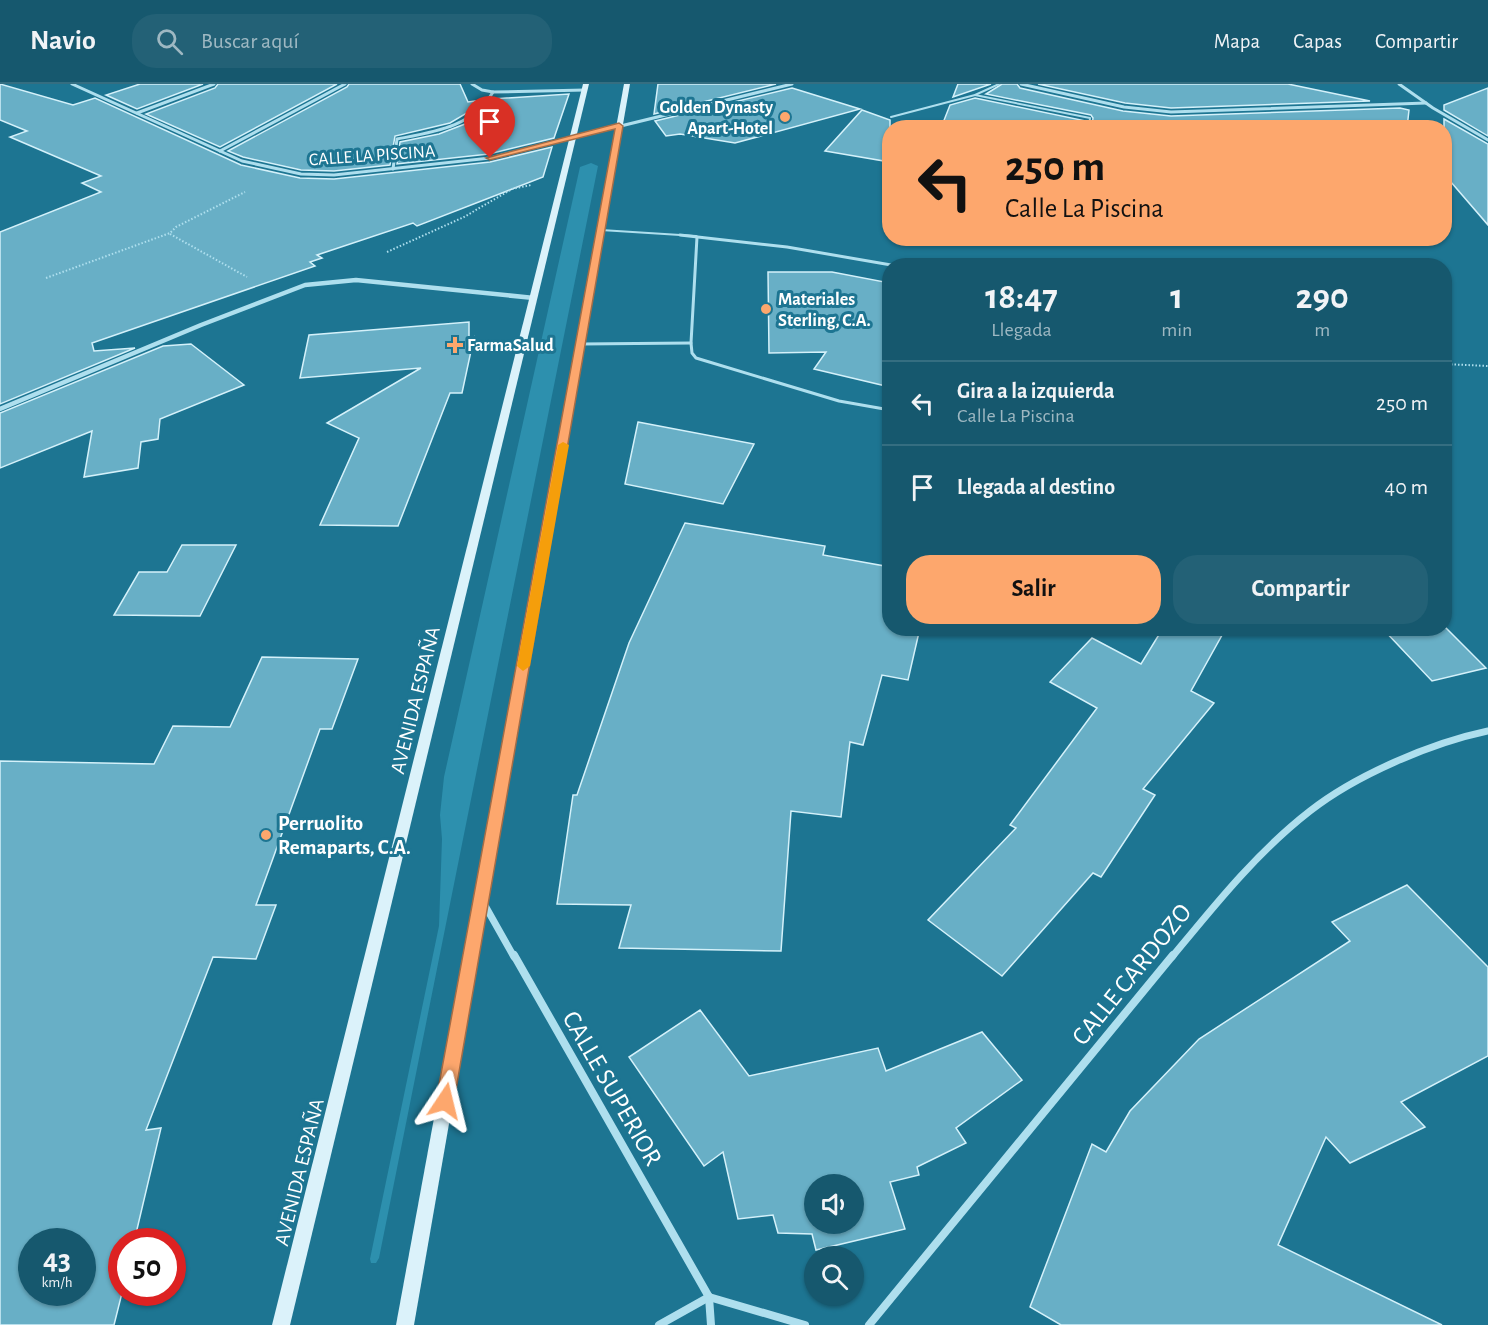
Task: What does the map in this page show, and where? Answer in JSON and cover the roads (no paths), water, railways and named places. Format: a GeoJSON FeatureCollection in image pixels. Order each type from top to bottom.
{"type":"FeatureCollection","features":[{"type":"Feature","properties":{"kind":"main road"},"geometry":{"type":"LineString","coordinates":[[405,1325],[627,84]]}},
{"type":"Feature","properties":{"kind":"main road","name":"AVENIDA ESPAÑA"},"geometry":{"type":"LineString","coordinates":[[281,1325],[586,87]]}},
{"type":"Feature","properties":{"kind":"street","name":"CALLE LA PISCINA"},"geometry":{"type":"LineString","coordinates":[[72,84],[242,161],[301,174],[334,175],[490,158],[792,84]]}},
{"type":"Feature","properties":{"kind":"street"},"geometry":{"type":"LineString","coordinates":[[137,114],[214,84]]}},
{"type":"Feature","properties":{"kind":"street"},"geometry":{"type":"LineString","coordinates":[[220,151],[345,84]]}},
{"type":"Feature","properties":{"kind":"street"},"geometry":{"type":"LineString","coordinates":[[472,84],[482,90],[493,92],[586,87]]}},
{"type":"Feature","properties":{"kind":"street"},"geometry":{"type":"LineString","coordinates":[[1021,84],[1124,107],[1171,112],[1426,103]]}},
{"type":"Feature","properties":{"kind":"street"},"geometry":{"type":"LineString","coordinates":[[1399,84],[1488,140]]}},
{"type":"Feature","properties":{"kind":"street"},"geometry":{"type":"LineString","coordinates":[[393,169],[397,139],[431,131],[472,116],[488,105],[493,92]]}},
{"type":"Feature","properties":{"kind":"street"},"geometry":{"type":"LineString","coordinates":[[0,409],[276,295],[323,282],[356,280],[534,298]]}},
{"type":"Feature","properties":{"kind":"street","name":"CALLE CARDOZO"},"geometry":{"type":"LineString","coordinates":[[869,1325],[1214,906],[1268,848],[1311,810],[1368,775],[1456,738],[1488,731]]}},
{"type":"Feature","properties":{"kind":"street","name":"CALLE SUPERIOR"},"geometry":{"type":"LineString","coordinates":[[482,899],[709,1297]]}},
{"type":"Feature","properties":{"kind":"street"},"geometry":{"type":"LineString","coordinates":[[659,1325],[709,1297],[805,1325]]}},
{"type":"Feature","properties":{"kind":"street"},"geometry":{"type":"LineString","coordinates":[[709,1297],[711,1325]]}},
{"type":"Feature","properties":{"kind":"lane"},"geometry":{"type":"LineString","coordinates":[[891,117],[975,95],[999,84]]}},
{"type":"Feature","properties":{"kind":"lane"},"geometry":{"type":"LineString","coordinates":[[975,95],[1090,118],[1090,120]]}},
{"type":"Feature","properties":{"kind":"lane"},"geometry":{"type":"LineString","coordinates":[[601,230],[697,237],[844,255],[882,263]]}},
{"type":"Feature","properties":{"kind":"lane"},"geometry":{"type":"LineString","coordinates":[[697,237],[691,343],[691,353],[694,357],[712,365],[839,401],[882,409]]}},
{"type":"Feature","properties":{"kind":"lane"},"geometry":{"type":"LineString","coordinates":[[581,344],[691,343]]}},
{"type":"Feature","properties":{"kind":"place","name":"Golden Dynasty Apart-Hotel"},"geometry":{"type":"Point","coordinates":[785,117]}},
{"type":"Feature","properties":{"kind":"place","name":"Materiales Sterling, C.A."},"geometry":{"type":"Point","coordinates":[766,309]}},
{"type":"Feature","properties":{"kind":"place","name":"FarmaSalud"},"geometry":{"type":"Point","coordinates":[455,345]}},
{"type":"Feature","properties":{"kind":"place","name":"Perruolito Remaparts, C.A."},"geometry":{"type":"Point","coordinates":[266,835]}}]}
